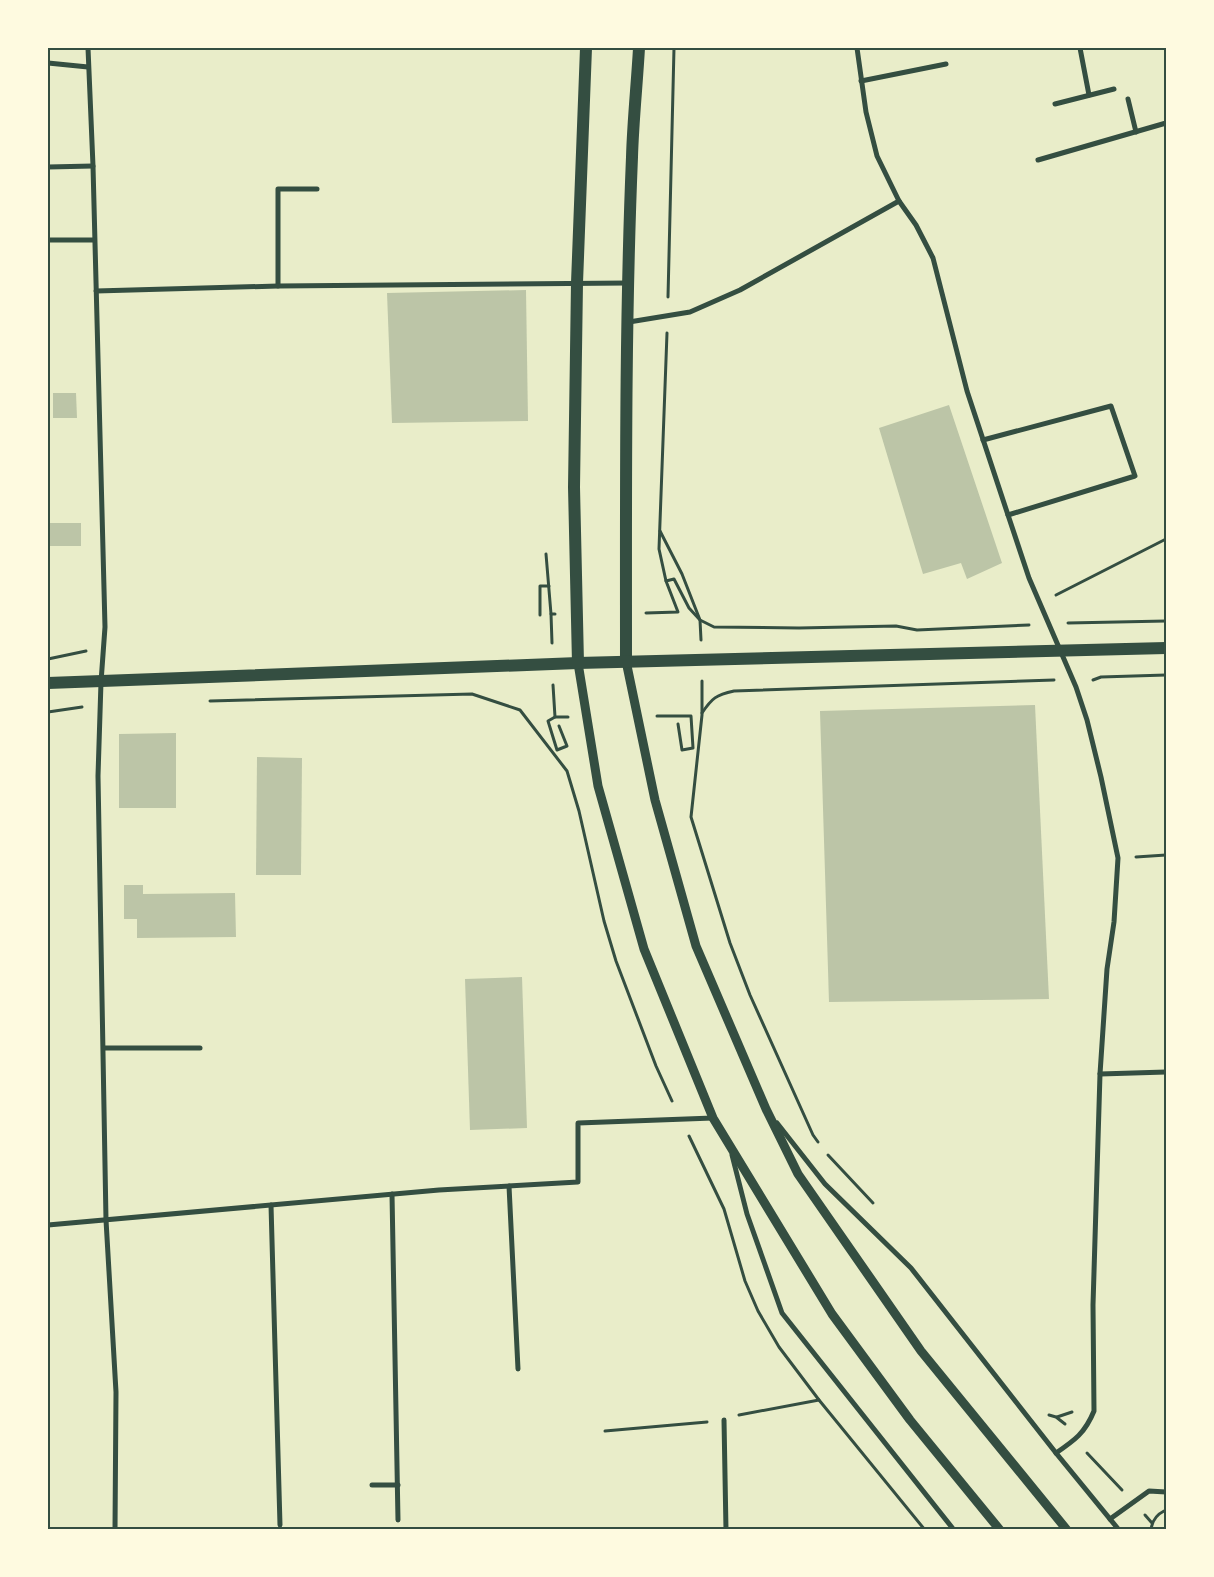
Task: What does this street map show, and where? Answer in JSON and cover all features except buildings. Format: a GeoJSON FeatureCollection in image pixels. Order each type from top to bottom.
{"type":"FeatureCollection","features":[{"type":"Feature","properties":{"kind":"main road"},"geometry":{"type":"LineString","coordinates":[[578,663],[574,487],[577,282],[586,48]]}},
{"type":"Feature","properties":{"kind":"main road"},"geometry":{"type":"LineString","coordinates":[[626,661],[628,282],[632,156],[639,48]]}},
{"type":"Feature","properties":{"kind":"main road"},"geometry":{"type":"LineString","coordinates":[[48,683],[626,661],[1166,648]]}},
{"type":"Feature","properties":{"kind":"street"},"geometry":{"type":"LineString","coordinates":[[88,48],[93,166],[105,627],[98,776],[106,1220],[116,1392],[115,1530]]}},
{"type":"Feature","properties":{"kind":"street"},"geometry":{"type":"LineString","coordinates":[[857,48],[866,112],[877,156],[899,201],[916,225],[933,258],[983,440],[1029,578],[1076,687],[1087,720],[1109,810],[1118,858],[1100,1074],[1093,1305],[1094,1411],[1089,1424],[1076,1439],[1056,1453]]}},
{"type":"Feature","properties":{"kind":"street"},"geometry":{"type":"LineString","coordinates":[[1080,48],[1090,95]]}},
{"type":"Feature","properties":{"kind":"street"},"geometry":{"type":"LineString","coordinates":[[48,63],[88,67]]}},
{"type":"Feature","properties":{"kind":"street"},"geometry":{"type":"LineString","coordinates":[[861,81],[946,64]]}},
{"type":"Feature","properties":{"kind":"street"},"geometry":{"type":"LineString","coordinates":[[1055,104],[1114,89]]}},
{"type":"Feature","properties":{"kind":"street"},"geometry":{"type":"LineString","coordinates":[[1128,99],[1136,132]]}},
{"type":"Feature","properties":{"kind":"street"},"geometry":{"type":"LineString","coordinates":[[1038,160],[1166,123]]}},
{"type":"Feature","properties":{"kind":"street"},"geometry":{"type":"LineString","coordinates":[[48,167],[93,166]]}},
{"type":"Feature","properties":{"kind":"street"},"geometry":{"type":"LineString","coordinates":[[278,286],[278,189],[317,189]]}},
{"type":"Feature","properties":{"kind":"street"},"geometry":{"type":"LineString","coordinates":[[628,322],[690,312],[740,290],[899,201]]}},
{"type":"Feature","properties":{"kind":"street"},"geometry":{"type":"LineString","coordinates":[[48,240],[94,240]]}},
{"type":"Feature","properties":{"kind":"street"},"geometry":{"type":"LineString","coordinates":[[96,290],[628,282]]}},
{"type":"Feature","properties":{"kind":"street"},"geometry":{"type":"LineString","coordinates":[[983,440],[1111,406],[1136,476],[1008,515]]}},
{"type":"Feature","properties":{"kind":"street"},"geometry":{"type":"LineString","coordinates":[[626,661],[655,800],[696,946],[766,1109],[798,1174],[921,1351],[1067,1530]]}},
{"type":"Feature","properties":{"kind":"street"},"geometry":{"type":"LineString","coordinates":[[578,663],[598,786],[644,949],[713,1118],[832,1314],[910,1420],[1000,1530]]}},
{"type":"Feature","properties":{"kind":"street"},"geometry":{"type":"LineString","coordinates":[[104,1048],[200,1048]]}},
{"type":"Feature","properties":{"kind":"street"},"geometry":{"type":"LineString","coordinates":[[1100,1074],[1166,1072]]}},
{"type":"Feature","properties":{"kind":"street"},"geometry":{"type":"LineString","coordinates":[[766,1109],[824,1184],[911,1268],[1119,1530]]}},
{"type":"Feature","properties":{"kind":"street"},"geometry":{"type":"LineString","coordinates":[[48,1225],[439,1190],[578,1182],[578,1123],[713,1118]]}},
{"type":"Feature","properties":{"kind":"street"},"geometry":{"type":"LineString","coordinates":[[730,1145],[747,1214],[782,1313],[954,1530]]}},
{"type":"Feature","properties":{"kind":"street"},"geometry":{"type":"LineString","coordinates":[[509,1186],[518,1369]]}},
{"type":"Feature","properties":{"kind":"street"},"geometry":{"type":"LineString","coordinates":[[392,1194],[398,1520]]}},
{"type":"Feature","properties":{"kind":"street"},"geometry":{"type":"LineString","coordinates":[[271,1206],[280,1526]]}},
{"type":"Feature","properties":{"kind":"street"},"geometry":{"type":"LineString","coordinates":[[724,1420],[726,1530]]}},
{"type":"Feature","properties":{"kind":"street"},"geometry":{"type":"LineString","coordinates":[[372,1485],[398,1485]]}},
{"type":"Feature","properties":{"kind":"street"},"geometry":{"type":"LineString","coordinates":[[1110,1520],[1149,1491],[1166,1492]]}},
{"type":"Feature","properties":{"kind":"path"},"geometry":{"type":"LineString","coordinates":[[660,531],[682,574],[700,620],[702,715],[691,817],[730,943],[750,995],[813,1135],[819,1143]]}},
{"type":"Feature","properties":{"kind":"path"},"geometry":{"type":"LineString","coordinates":[[1041,603],[1166,539]]}},
{"type":"Feature","properties":{"kind":"path"},"geometry":{"type":"LineString","coordinates":[[659,549],[666,581],[678,612]]}},
{"type":"Feature","properties":{"kind":"path"},"geometry":{"type":"LineString","coordinates":[[546,554],[551,614]]}},
{"type":"Feature","properties":{"kind":"path"},"geometry":{"type":"LineString","coordinates":[[666,581],[674,578],[689,608],[700,620],[714,627],[896,626],[917,630],[1166,620]]}},
{"type":"Feature","properties":{"kind":"path"},"geometry":{"type":"LineString","coordinates":[[540,615],[540,586],[549,586]]}},
{"type":"Feature","properties":{"kind":"path"},"geometry":{"type":"LineString","coordinates":[[48,660],[104,648]]}},
{"type":"Feature","properties":{"kind":"path"},"geometry":{"type":"LineString","coordinates":[[702,715],[710,700],[721,694],[734,691],[1056,680],[1076,687],[1101,677],[1166,675]]}},
{"type":"Feature","properties":{"kind":"path"},"geometry":{"type":"LineString","coordinates":[[204,701],[472,694],[520,710],[567,771],[579,811],[604,921],[616,961],[656,1066],[724,1210],[745,1281],[758,1311],[778,1347],[925,1530]]}},
{"type":"Feature","properties":{"kind":"path"},"geometry":{"type":"LineString","coordinates":[[48,712],[100,704]]}},
{"type":"Feature","properties":{"kind":"path"},"geometry":{"type":"LineString","coordinates":[[678,724],[682,750],[693,748],[691,716]]}},
{"type":"Feature","properties":{"kind":"path"},"geometry":{"type":"LineString","coordinates":[[554,717],[548,721],[557,750],[567,746],[559,726]]}},
{"type":"Feature","properties":{"kind":"path"},"geometry":{"type":"LineString","coordinates":[[1118,858],[1166,855]]}},
{"type":"Feature","properties":{"kind":"path"},"geometry":{"type":"LineString","coordinates":[[824,1151],[876,1205]]}},
{"type":"Feature","properties":{"kind":"path"},"geometry":{"type":"LineString","coordinates":[[1045,1414],[1060,1420],[1090,1458],[1152,1523]]}},
{"type":"Feature","properties":{"kind":"path"},"geometry":{"type":"LineString","coordinates":[[1151,1530],[1152,1523],[1159,1514],[1166,1510]]}}]}
